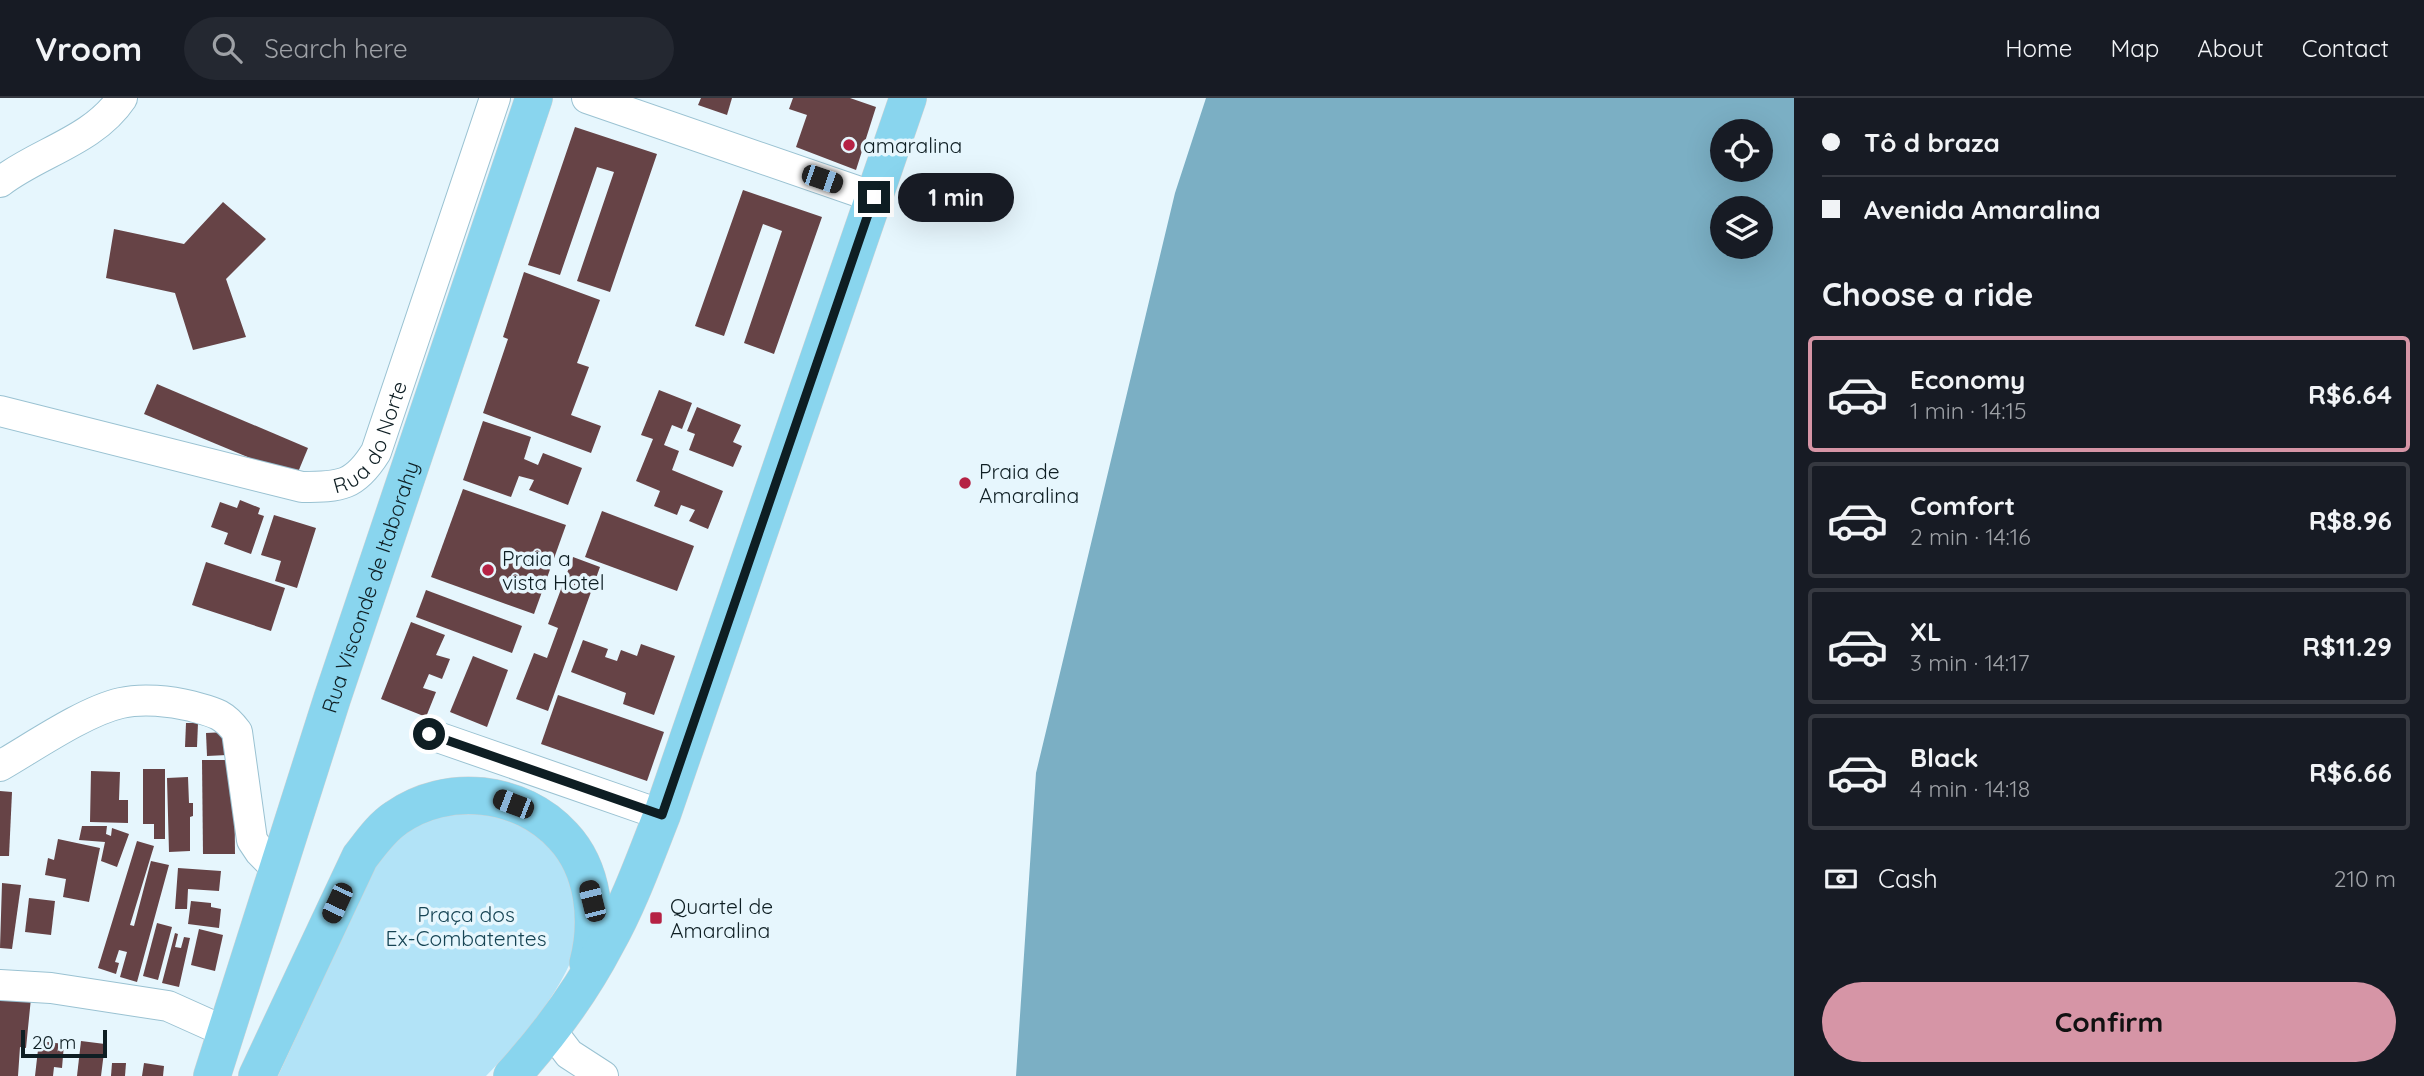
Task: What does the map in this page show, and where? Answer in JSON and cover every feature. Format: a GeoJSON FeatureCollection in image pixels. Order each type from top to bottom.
{"type":"FeatureCollection","features":[{"type":"Feature","properties":{"kind":"main road","name":"Rua Visconde de Itaborahy"},"geometry":{"type":"LineString","coordinates":[[212,1076],[276,869],[534,98]]}},
{"type":"Feature","properties":{"kind":"main road"},"geometry":{"type":"LineString","coordinates":[[512,1076],[582,984],[606,945],[627,902],[662,815],[908,98]]}},
{"type":"Feature","properties":{"kind":"main road"},"geometry":{"type":"LineString","coordinates":[[257,1076],[360,857],[376,835],[396,817],[444,798],[470,794],[498,798],[538,816],[565,838],[587,879],[592,901],[593,938],[582,984]]}},
{"type":"Feature","properties":{"kind":"street"},"geometry":{"type":"LineString","coordinates":[[0,183],[70,144],[95,126],[122,98]]}},
{"type":"Feature","properties":{"kind":"street","name":"Rua do Norte"},"geometry":{"type":"LineString","coordinates":[[0,411],[302,487],[327,487],[347,483],[365,471],[376,452],[495,98]]}},
{"type":"Feature","properties":{"kind":"street"},"geometry":{"type":"LineString","coordinates":[[587,98],[874,197]]}},
{"type":"Feature","properties":{"kind":"street"},"geometry":{"type":"LineString","coordinates":[[0,766],[100,711],[122,703],[167,702],[215,712],[228,720],[237,732],[252,840],[276,869]]}},
{"type":"Feature","properties":{"kind":"street"},"geometry":{"type":"LineString","coordinates":[[429,734],[662,815]]}},
{"type":"Feature","properties":{"kind":"street"},"geometry":{"type":"LineString","coordinates":[[0,985],[51,988],[168,1006],[226,1032]]}},
{"type":"Feature","properties":{"kind":"street"},"geometry":{"type":"LineString","coordinates":[[550,1029],[569,1054],[603,1076]]}},
{"type":"Feature","properties":{"kind":"green space","name":"Praça dos Ex-Combatentes"},"geometry":{"type":"Polygon","coordinates":[[[453,812],[486,815],[530,831],[554,852],[569,875],[574,891],[577,944],[571,961],[551,997],[526,1031],[486,1076],[278,1076],[374,868],[398,838],[426,821],[453,812]]]}},
{"type":"Feature","properties":{"kind":"shaded area"},"geometry":{"type":"Polygon","coordinates":[[[1206,98],[1794,98],[1794,1076],[1016,1076],[1036,773],[1175,193],[1206,98]]]}},
{"type":"Feature","properties":{"kind":"building"},"geometry":{"type":"Polygon","coordinates":[[[701,98],[732,98],[727,115],[698,105],[701,98]]]}},
{"type":"Feature","properties":{"kind":"building"},"geometry":{"type":"Polygon","coordinates":[[[793,98],[850,98],[876,107],[856,170],[796,147],[807,115],[789,109],[793,98]]]}},
{"type":"Feature","properties":{"kind":"building"},"geometry":{"type":"Polygon","coordinates":[[[575,127],[657,154],[610,292],[577,281],[614,172],[597,167],[560,275],[528,265],[575,127]]]}},
{"type":"Feature","properties":{"kind":"building"},"geometry":{"type":"Polygon","coordinates":[[[743,190],[822,217],[774,354],[744,343],[782,231],[763,224],[724,336],[695,326],[743,190]]]}},
{"type":"Feature","properties":{"kind":"building"},"geometry":{"type":"Polygon","coordinates":[[[223,202],[266,239],[226,279],[246,337],[193,350],[175,293],[106,278],[114,229],[184,244],[223,202]]]}},
{"type":"Feature","properties":{"kind":"building"},"geometry":{"type":"Polygon","coordinates":[[[524,272],[600,300],[577,363],[589,367],[571,415],[601,426],[591,453],[483,413],[508,339],[503,337],[524,272]]]}},
{"type":"Feature","properties":{"kind":"building"},"geometry":{"type":"Polygon","coordinates":[[[157,384],[308,448],[296,477],[144,414],[157,384]]]}},
{"type":"Feature","properties":{"kind":"building"},"geometry":{"type":"Polygon","coordinates":[[[659,390],[692,403],[682,429],[672,425],[664,445],[679,451],[672,470],[723,491],[708,529],[689,521],[695,510],[681,505],[677,515],[654,506],[660,491],[636,481],[653,439],[641,435],[659,390]]]}},
{"type":"Feature","properties":{"kind":"building"},"geometry":{"type":"Polygon","coordinates":[[[697,407],[741,425],[733,442],[742,446],[733,467],[689,450],[695,434],[687,431],[697,407]]]}},
{"type":"Feature","properties":{"kind":"building"},"geometry":{"type":"Polygon","coordinates":[[[483,421],[531,437],[524,459],[538,465],[543,453],[582,468],[568,505],[529,490],[534,480],[519,476],[511,497],[463,480],[483,421]]]}},
{"type":"Feature","properties":{"kind":"building"},"geometry":{"type":"Polygon","coordinates":[[[463,489],[566,525],[534,614],[431,577],[463,489]]]}},
{"type":"Feature","properties":{"kind":"building"},"geometry":{"type":"Polygon","coordinates":[[[240,500],[260,508],[258,514],[264,516],[251,554],[224,544],[228,533],[211,527],[220,502],[237,508],[240,500]]]}},
{"type":"Feature","properties":{"kind":"building"},"geometry":{"type":"Polygon","coordinates":[[[602,511],[694,546],[677,591],[585,557],[602,511]]]}},
{"type":"Feature","properties":{"kind":"building"},"geometry":{"type":"Polygon","coordinates":[[[274,515],[316,528],[297,588],[275,581],[281,561],[261,555],[274,515]]]}},
{"type":"Feature","properties":{"kind":"building"},"geometry":{"type":"Polygon","coordinates":[[[573,557],[600,567],[548,711],[516,699],[534,653],[547,658],[558,628],[548,624],[573,557]]]}},
{"type":"Feature","properties":{"kind":"building"},"geometry":{"type":"Polygon","coordinates":[[[206,562],[285,588],[271,631],[192,605],[206,562]]]}},
{"type":"Feature","properties":{"kind":"building"},"geometry":{"type":"Polygon","coordinates":[[[426,590],[522,626],[512,653],[416,617],[426,590]]]}},
{"type":"Feature","properties":{"kind":"building"},"geometry":{"type":"Polygon","coordinates":[[[411,622],[445,635],[436,655],[450,659],[442,679],[429,674],[423,688],[436,692],[426,717],[381,699],[411,622]]]}},
{"type":"Feature","properties":{"kind":"building"},"geometry":{"type":"Polygon","coordinates":[[[583,640],[608,649],[605,657],[617,661],[621,650],[637,656],[641,644],[675,656],[654,715],[623,704],[626,693],[571,672],[583,640]]]}},
{"type":"Feature","properties":{"kind":"building"},"geometry":{"type":"Polygon","coordinates":[[[473,656],[508,670],[487,727],[450,712],[473,656]]]}},
{"type":"Feature","properties":{"kind":"building"},"geometry":{"type":"Polygon","coordinates":[[[558,695],[664,732],[647,781],[541,744],[558,695]]]}},
{"type":"Feature","properties":{"kind":"building"},"geometry":{"type":"Polygon","coordinates":[[[186,723],[198,723],[197,747],[185,747],[186,723]]]}},
{"type":"Feature","properties":{"kind":"building"},"geometry":{"type":"Polygon","coordinates":[[[226,732],[227,755],[207,756],[206,733],[226,732]]]}},
{"type":"Feature","properties":{"kind":"building"},"geometry":{"type":"Polygon","coordinates":[[[202,760],[234,760],[235,854],[203,854],[202,760]]]}},
{"type":"Feature","properties":{"kind":"building"},"geometry":{"type":"Polygon","coordinates":[[[143,769],[165,769],[165,839],[154,839],[154,824],[143,824],[143,769]]]}},
{"type":"Feature","properties":{"kind":"building"},"geometry":{"type":"Polygon","coordinates":[[[91,771],[120,772],[119,800],[128,800],[128,823],[90,822],[91,771]]]}},
{"type":"Feature","properties":{"kind":"building"},"geometry":{"type":"Polygon","coordinates":[[[188,777],[189,803],[193,803],[193,816],[190,817],[190,851],[169,852],[167,778],[188,777]]]}},
{"type":"Feature","properties":{"kind":"building"},"geometry":{"type":"Polygon","coordinates":[[[0,791],[12,792],[9,856],[0,856],[0,791]]]}},
{"type":"Feature","properties":{"kind":"building"},"geometry":{"type":"Polygon","coordinates":[[[82,826],[107,826],[106,834],[111,836],[112,828],[129,834],[117,867],[101,861],[105,842],[79,840],[82,826]]]}},
{"type":"Feature","properties":{"kind":"building"},"geometry":{"type":"Polygon","coordinates":[[[58,839],[100,848],[89,902],[63,897],[66,879],[45,875],[48,858],[54,860],[58,839]]]}},
{"type":"Feature","properties":{"kind":"building"},"geometry":{"type":"Polygon","coordinates":[[[137,841],[154,846],[130,925],[134,926],[151,861],[169,865],[137,982],[120,977],[127,952],[119,950],[115,962],[119,963],[116,974],[98,968],[137,841]]]}},
{"type":"Feature","properties":{"kind":"building"},"geometry":{"type":"Polygon","coordinates":[[[178,868],[221,871],[219,891],[188,889],[187,909],[175,909],[178,868]]]}},
{"type":"Feature","properties":{"kind":"building"},"geometry":{"type":"Polygon","coordinates":[[[2,883],[21,885],[12,949],[0,948],[2,883]]]}},
{"type":"Feature","properties":{"kind":"building"},"geometry":{"type":"Polygon","coordinates":[[[29,898],[55,901],[51,935],[25,932],[29,898]]]}},
{"type":"Feature","properties":{"kind":"building"},"geometry":{"type":"Polygon","coordinates":[[[191,901],[211,903],[211,907],[221,909],[219,928],[188,924],[191,901]]]}},
{"type":"Feature","properties":{"kind":"building"},"geometry":{"type":"Polygon","coordinates":[[[157,923],[172,927],[158,980],[143,976],[157,923]]]}},
{"type":"Feature","properties":{"kind":"building"},"geometry":{"type":"Polygon","coordinates":[[[199,929],[223,935],[215,971],[191,965],[199,929]]]}},
{"type":"Feature","properties":{"kind":"building"},"geometry":{"type":"Polygon","coordinates":[[[175,933],[178,934],[175,947],[181,948],[184,937],[190,938],[179,987],[162,983],[175,933]]]}},
{"type":"Feature","properties":{"kind":"building"},"geometry":{"type":"Polygon","coordinates":[[[0,995],[31,998],[26,1048],[20,1047],[18,1076],[0,1076],[0,995]]]}},
{"type":"Feature","properties":{"kind":"building"},"geometry":{"type":"Polygon","coordinates":[[[39,1041],[64,1044],[62,1068],[54,1067],[53,1076],[35,1076],[39,1041]]]}},
{"type":"Feature","properties":{"kind":"building"},"geometry":{"type":"Polygon","coordinates":[[[81,1041],[105,1044],[101,1076],[77,1076],[81,1041]]]}},
{"type":"Feature","properties":{"kind":"building"},"geometry":{"type":"Polygon","coordinates":[[[112,1063],[126,1063],[125,1076],[111,1076],[112,1063]]]}},
{"type":"Feature","properties":{"kind":"building"},"geometry":{"type":"Polygon","coordinates":[[[144,1063],[164,1066],[163,1076],[142,1076],[144,1063]]]}},
{"type":"Feature","properties":{"kind":"place","name":"amaralina"},"geometry":{"type":"Point","coordinates":[849,145]}},
{"type":"Feature","properties":{"kind":"place","name":"Praia de Amaralina"},"geometry":{"type":"Point","coordinates":[965,483]}},
{"type":"Feature","properties":{"kind":"place","name":"Praia a vista Hotel"},"geometry":{"type":"Point","coordinates":[488,570]}},
{"type":"Feature","properties":{"kind":"place","name":"Quartel de Amaralina"},"geometry":{"type":"Point","coordinates":[656,918]}},
{"type":"Feature","properties":{"kind":"route"},"geometry":{"type":"LineString","coordinates":[[429,734],[662,815],[874,197]]}}]}
